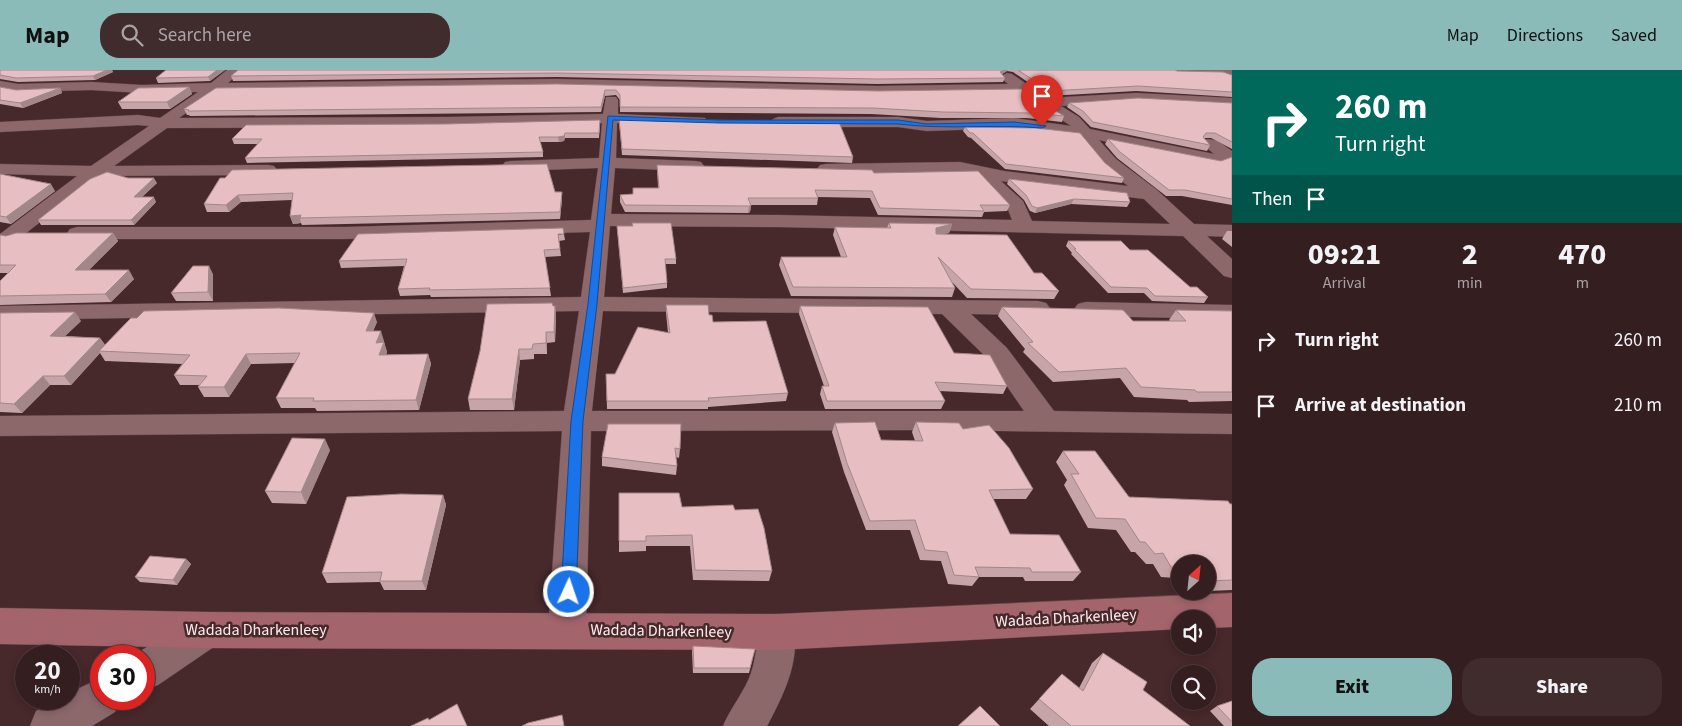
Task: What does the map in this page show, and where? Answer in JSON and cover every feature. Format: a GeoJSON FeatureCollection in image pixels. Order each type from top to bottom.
{"type":"FeatureCollection","features":[{"type":"Feature","properties":{"kind":"main road","name":"Wadada Dharkenleey"},"geometry":{"type":"LineString","coordinates":[[0,626],[208,630],[777,632],[1232,610]]}},
{"type":"Feature","properties":{"kind":"street"},"geometry":{"type":"LineString","coordinates":[[8,239],[95,171],[214,87],[235,70]]}},
{"type":"Feature","properties":{"kind":"street"},"geometry":{"type":"LineString","coordinates":[[997,70],[1045,103],[1074,120],[1110,163],[1150,194],[1232,271]]}},
{"type":"Feature","properties":{"kind":"street"},"geometry":{"type":"LineString","coordinates":[[1175,70],[1223,71],[1232,75]]}},
{"type":"Feature","properties":{"kind":"street"},"geometry":{"type":"LineString","coordinates":[[567,630],[577,421],[592,304],[614,77]]}},
{"type":"Feature","properties":{"kind":"street"},"geometry":{"type":"LineString","coordinates":[[0,85],[18,88],[91,86],[142,88],[344,87],[504,83],[614,77],[877,90],[1022,88]]}},
{"type":"Feature","properties":{"kind":"street"},"geometry":{"type":"LineString","coordinates":[[877,90],[898,122]]}},
{"type":"Feature","properties":{"kind":"street"},"geometry":{"type":"LineString","coordinates":[[931,90],[968,125]]}},
{"type":"Feature","properties":{"kind":"street"},"geometry":{"type":"LineString","coordinates":[[1045,103],[1136,97],[1232,102]]}},
{"type":"Feature","properties":{"kind":"street"},"geometry":{"type":"LineString","coordinates":[[0,127],[138,120],[162,123],[447,122],[610,118],[711,121]]}},
{"type":"Feature","properties":{"kind":"street"},"geometry":{"type":"LineString","coordinates":[[760,122],[898,122],[927,126],[1014,124],[1084,133],[1200,158],[1218,160],[1229,156]]}},
{"type":"Feature","properties":{"kind":"street"},"geometry":{"type":"LineString","coordinates":[[927,126],[938,140]]}},
{"type":"Feature","properties":{"kind":"street"},"geometry":{"type":"LineString","coordinates":[[1208,143],[1229,156]]}},
{"type":"Feature","properties":{"kind":"street"},"geometry":{"type":"LineString","coordinates":[[949,153],[960,167]]}},
{"type":"Feature","properties":{"kind":"street"},"geometry":{"type":"LineString","coordinates":[[492,166],[607,164],[711,166]]}},
{"type":"Feature","properties":{"kind":"street"},"geometry":{"type":"LineString","coordinates":[[808,169],[960,167],[982,172],[1150,194]]}},
{"type":"Feature","properties":{"kind":"street"},"geometry":{"type":"LineString","coordinates":[[0,169],[95,171],[289,170]]}},
{"type":"Feature","properties":{"kind":"street"},"geometry":{"type":"LineString","coordinates":[[982,172],[1016,205],[1025,227]]}},
{"type":"Feature","properties":{"kind":"street"},"geometry":{"type":"LineString","coordinates":[[8,239],[50,233],[345,233],[600,223],[778,221],[1232,231]]}},
{"type":"Feature","properties":{"kind":"street"},"geometry":{"type":"LineString","coordinates":[[0,313],[592,304],[947,306],[1232,312]]}},
{"type":"Feature","properties":{"kind":"street"},"geometry":{"type":"LineString","coordinates":[[947,306],[998,354],[1044,420]]}},
{"type":"Feature","properties":{"kind":"street"},"geometry":{"type":"LineString","coordinates":[[0,426],[577,421],[1044,420],[1232,424]]}},
{"type":"Feature","properties":{"kind":"street"},"geometry":{"type":"LineString","coordinates":[[155,663],[173,650],[208,630]]}},
{"type":"Feature","properties":{"kind":"street"},"geometry":{"type":"LineString","coordinates":[[744,726],[770,680],[777,632]]}},
{"type":"Feature","properties":{"kind":"street"},"geometry":{"type":"LineString","coordinates":[[51,726],[90,704]]}},
{"type":"Feature","properties":{"kind":"building"},"geometry":{"type":"Polygon","coordinates":[[[0,70],[107,70],[93,76],[16,78],[0,75],[0,70]]]}},
{"type":"Feature","properties":{"kind":"building"},"geometry":{"type":"Polygon","coordinates":[[[166,70],[217,70],[208,77],[156,78],[166,70]]]}},
{"type":"Feature","properties":{"kind":"building"},"geometry":{"type":"Polygon","coordinates":[[[238,70],[1004,70],[1000,72],[1005,78],[878,79],[557,73],[231,76],[238,70]]]}},
{"type":"Feature","properties":{"kind":"building"},"geometry":{"type":"Polygon","coordinates":[[[1018,70],[1175,70],[1223,72],[1232,75],[1232,92],[1138,86],[1050,91],[1018,70]]]}},
{"type":"Feature","properties":{"kind":"building"},"geometry":{"type":"Polygon","coordinates":[[[557,84],[878,91],[1021,89],[1064,116],[1030,113],[943,112],[873,108],[620,107],[620,95],[616,90],[605,90],[601,107],[188,111],[184,109],[216,88],[557,84]]]}},
{"type":"Feature","properties":{"kind":"building"},"geometry":{"type":"Polygon","coordinates":[[[0,87],[16,90],[60,88],[20,103],[0,100],[0,87]]]}},
{"type":"Feature","properties":{"kind":"building"},"geometry":{"type":"Polygon","coordinates":[[[189,87],[167,102],[118,102],[138,88],[189,87]]]}},
{"type":"Feature","properties":{"kind":"building"},"geometry":{"type":"Polygon","coordinates":[[[1138,98],[1232,103],[1232,142],[1215,133],[1206,133],[1203,137],[1210,145],[1093,122],[1083,111],[1069,103],[1138,98]]]}},
{"type":"Feature","properties":{"kind":"building"},"geometry":{"type":"Polygon","coordinates":[[[619,119],[839,122],[853,157],[622,149],[619,119]]]}},
{"type":"Feature","properties":{"kind":"building"},"geometry":{"type":"Polygon","coordinates":[[[600,120],[599,133],[565,133],[564,136],[558,137],[539,137],[543,152],[245,158],[262,139],[232,139],[246,125],[446,124],[600,120]]]}},
{"type":"Feature","properties":{"kind":"building"},"geometry":{"type":"Polygon","coordinates":[[[965,127],[1036,128],[1080,133],[1105,163],[1124,178],[1006,164],[965,127]]]}},
{"type":"Feature","properties":{"kind":"building"},"geometry":{"type":"Polygon","coordinates":[[[1108,139],[1221,161],[1232,157],[1232,199],[1185,190],[1169,190],[1120,152],[1108,139]]]}},
{"type":"Feature","properties":{"kind":"building"},"geometry":{"type":"Polygon","coordinates":[[[547,164],[555,192],[562,192],[560,212],[300,218],[301,215],[290,216],[293,193],[238,195],[226,205],[204,204],[220,178],[225,178],[232,170],[547,164]]]}},
{"type":"Feature","properties":{"kind":"building"},"geometry":{"type":"Polygon","coordinates":[[[657,165],[872,170],[874,173],[978,171],[1010,205],[980,205],[984,211],[880,208],[872,191],[815,190],[818,198],[748,198],[751,206],[625,205],[620,195],[633,194],[633,188],[659,188],[657,165]]]}},
{"type":"Feature","properties":{"kind":"building"},"geometry":{"type":"Polygon","coordinates":[[[107,172],[128,178],[154,178],[134,197],[154,197],[131,220],[38,220],[90,179],[107,172]]]}},
{"type":"Feature","properties":{"kind":"building"},"geometry":{"type":"Polygon","coordinates":[[[0,174],[51,184],[6,217],[0,216],[0,174]]]}},
{"type":"Feature","properties":{"kind":"building"},"geometry":{"type":"Polygon","coordinates":[[[1009,179],[1127,193],[1130,202],[1074,199],[1037,208],[1032,206],[1026,195],[1009,179]]]}},
{"type":"Feature","properties":{"kind":"building"},"geometry":{"type":"Polygon","coordinates":[[[632,223],[671,223],[676,259],[665,259],[667,283],[623,288],[617,226],[633,226],[632,223]]]}},
{"type":"Feature","properties":{"kind":"building"},"geometry":{"type":"Polygon","coordinates":[[[889,223],[952,224],[936,228],[936,234],[1007,235],[1034,273],[1042,273],[1059,291],[971,289],[938,257],[955,288],[793,287],[781,257],[847,257],[835,227],[891,228],[889,223]]]}},
{"type":"Feature","properties":{"kind":"building"},"geometry":{"type":"Polygon","coordinates":[[[563,228],[564,234],[558,234],[560,249],[544,250],[550,288],[398,289],[407,259],[339,261],[358,234],[563,228]]]}},
{"type":"Feature","properties":{"kind":"building"},"geometry":{"type":"Polygon","coordinates":[[[16,233],[113,233],[75,270],[129,270],[105,294],[0,296],[0,281],[16,265],[0,265],[0,235],[6,236],[16,233]]]}},
{"type":"Feature","properties":{"kind":"building"},"geometry":{"type":"Polygon","coordinates":[[[1068,241],[1121,241],[1130,250],[1148,250],[1190,287],[1197,287],[1208,297],[1155,296],[1147,288],[1111,287],[1068,241]]]}},
{"type":"Feature","properties":{"kind":"building"},"geometry":{"type":"Polygon","coordinates":[[[193,266],[209,266],[208,292],[171,293],[193,266]]]}},
{"type":"Feature","properties":{"kind":"building"},"geometry":{"type":"Polygon","coordinates":[[[552,303],[555,306],[554,332],[546,332],[546,343],[533,344],[532,349],[519,349],[512,399],[468,399],[480,351],[487,304],[552,303]]]}},
{"type":"Feature","properties":{"kind":"building"},"geometry":{"type":"Polygon","coordinates":[[[666,305],[708,305],[709,315],[712,315],[713,322],[766,321],[788,393],[708,398],[709,401],[607,401],[606,374],[615,374],[638,327],[670,333],[666,305]]]}},
{"type":"Feature","properties":{"kind":"building"},"geometry":{"type":"Polygon","coordinates":[[[800,306],[928,307],[954,353],[990,355],[1007,386],[935,382],[945,401],[827,401],[822,386],[829,386],[800,306]]]}},
{"type":"Feature","properties":{"kind":"building"},"geometry":{"type":"Polygon","coordinates":[[[1002,307],[1123,310],[1133,321],[1186,321],[1176,310],[1232,311],[1232,392],[1197,392],[1195,390],[1141,387],[1126,368],[1059,372],[1028,343],[1033,342],[1002,307]]]}},
{"type":"Feature","properties":{"kind":"building"},"geometry":{"type":"Polygon","coordinates":[[[279,308],[374,313],[366,331],[381,331],[376,343],[384,342],[379,355],[428,354],[416,400],[313,401],[314,398],[276,398],[300,353],[246,354],[224,387],[198,387],[207,376],[174,375],[190,355],[99,351],[131,318],[137,318],[144,311],[279,308]]]}},
{"type":"Feature","properties":{"kind":"building"},"geometry":{"type":"Polygon","coordinates":[[[75,312],[50,336],[100,338],[64,376],[43,376],[14,404],[0,403],[0,313],[75,312]]]}},
{"type":"Feature","properties":{"kind":"building"},"geometry":{"type":"Polygon","coordinates":[[[875,422],[881,440],[923,441],[916,422],[959,423],[963,429],[989,425],[1009,448],[1033,489],[989,490],[1010,534],[1059,535],[1081,572],[1032,572],[1030,568],[975,567],[979,577],[954,575],[947,552],[925,550],[915,520],[870,521],[847,463],[835,423],[875,422]]]}},
{"type":"Feature","properties":{"kind":"building"},"geometry":{"type":"Polygon","coordinates":[[[608,424],[681,424],[680,449],[675,448],[677,466],[602,457],[608,424]]]}},
{"type":"Feature","properties":{"kind":"building"},"geometry":{"type":"Polygon","coordinates":[[[292,438],[325,439],[301,492],[265,491],[292,438]]]}},
{"type":"Feature","properties":{"kind":"building"},"geometry":{"type":"Polygon","coordinates":[[[1063,451],[1095,451],[1129,497],[1228,501],[1232,504],[1232,580],[1216,581],[1216,555],[1171,555],[1171,567],[1163,553],[1155,554],[1145,542],[1140,542],[1125,519],[1096,518],[1071,474],[1079,474],[1063,451]]]}},
{"type":"Feature","properties":{"kind":"building"},"geometry":{"type":"Polygon","coordinates":[[[619,493],[679,493],[682,507],[733,505],[735,510],[758,509],[764,528],[772,571],[695,570],[692,535],[646,536],[646,541],[619,541],[619,493]]]}},
{"type":"Feature","properties":{"kind":"building"},"geometry":{"type":"Polygon","coordinates":[[[401,494],[443,495],[422,581],[380,581],[382,572],[322,573],[347,497],[401,494]]]}},
{"type":"Feature","properties":{"kind":"building"},"geometry":{"type":"Polygon","coordinates":[[[150,556],[186,559],[173,580],[135,577],[150,556]]]}},
{"type":"Feature","properties":{"kind":"building"},"geometry":{"type":"Polygon","coordinates":[[[693,646],[755,649],[750,668],[694,668],[693,646]]]}},
{"type":"Feature","properties":{"kind":"building"},"geometry":{"type":"Polygon","coordinates":[[[1103,653],[1147,682],[1143,690],[1190,726],[1071,726],[1039,699],[1062,674],[1083,691],[1103,653]]]}},
{"type":"Feature","properties":{"kind":"building"},"geometry":{"type":"Polygon","coordinates":[[[1232,701],[1232,722],[1217,706],[1232,701]]]}},
{"type":"Feature","properties":{"kind":"building"},"geometry":{"type":"Polygon","coordinates":[[[457,704],[467,726],[411,726],[428,718],[429,720],[457,704]]]}},
{"type":"Feature","properties":{"kind":"building"},"geometry":{"type":"Polygon","coordinates":[[[980,706],[1000,726],[958,726],[980,706]]]}},
{"type":"Feature","properties":{"kind":"building"},"geometry":{"type":"Polygon","coordinates":[[[562,715],[564,726],[522,726],[528,723],[562,715]]]}},
{"type":"Feature","properties":{"kind":"route"},"geometry":{"type":"LineString","coordinates":[[569,592],[577,421],[592,304],[610,118],[720,122],[898,122],[927,126],[1014,124],[1042,126]]}}]}
